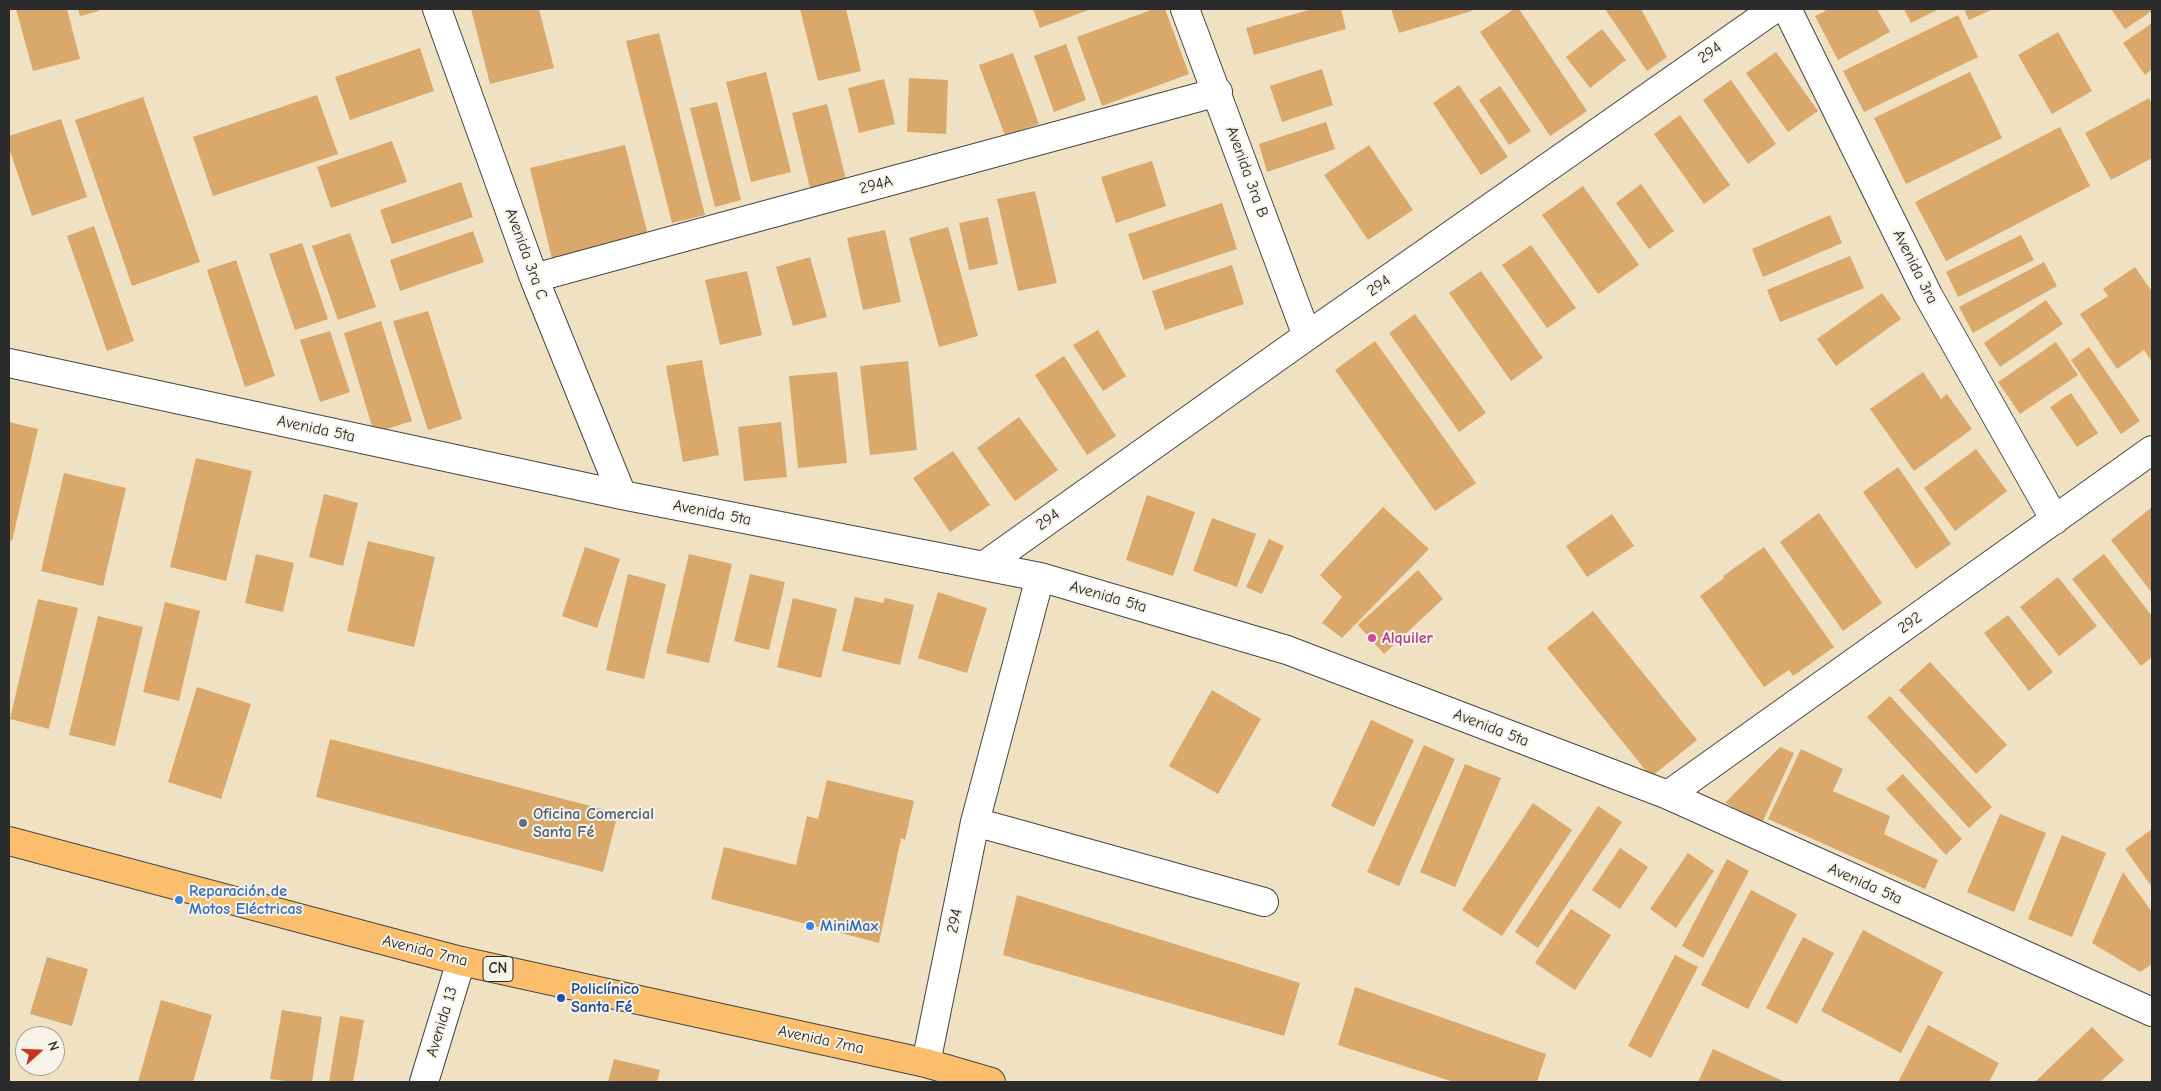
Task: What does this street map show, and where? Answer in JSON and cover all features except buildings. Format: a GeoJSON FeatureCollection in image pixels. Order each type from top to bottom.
{"type":"FeatureCollection","features":[{"type":"Feature","properties":{"kind":"highway","name":"Avenida 7ma"},"geometry":{"type":"LineString","coordinates":[[9,841],[461,961],[926,1063],[974,1080]]}},
{"type":"Feature","properties":{"kind":"street","name":"Avenida 3ra C"},"geometry":{"type":"LineString","coordinates":[[437,9],[534,278],[622,495]]}},
{"type":"Feature","properties":{"kind":"street","name":"Avenida 3ra B"},"geometry":{"type":"LineString","coordinates":[[1186,9],[1306,336]]}},
{"type":"Feature","properties":{"kind":"street","name":"294"},"geometry":{"type":"LineString","coordinates":[[985,565],[1306,336],[1774,9]]}},
{"type":"Feature","properties":{"kind":"street","name":"Avenida 3ra"},"geometry":{"type":"LineString","coordinates":[[1787,9],[1928,295],[2054,520]]}},
{"type":"Feature","properties":{"kind":"street","name":"294A"},"geometry":{"type":"LineString","coordinates":[[534,278],[1218,92]]}},
{"type":"Feature","properties":{"kind":"street","name":"Avenida 5ta"},"geometry":{"type":"LineString","coordinates":[[9,363],[622,495],[1040,577],[1287,650],[1668,795],[2152,1012]]}},
{"type":"Feature","properties":{"kind":"street","name":"292"},"geometry":{"type":"LineString","coordinates":[[1668,795],[2152,450]]}},
{"type":"Feature","properties":{"kind":"street","name":"294"},"geometry":{"type":"LineString","coordinates":[[926,1063],[975,822],[1040,577]]}},
{"type":"Feature","properties":{"kind":"street"},"geometry":{"type":"LineString","coordinates":[[975,822],[1264,902]]}},
{"type":"Feature","properties":{"kind":"street","name":"Avenida 13"},"geometry":{"type":"LineString","coordinates":[[424,1082],[461,961]]}},
{"type":"Feature","properties":{"kind":"place","name":"Alquiler"},"geometry":{"type":"Point","coordinates":[1372,638]}},
{"type":"Feature","properties":{"kind":"place","name":"Oficina Comercial Santa Fé"},"geometry":{"type":"Point","coordinates":[523,823]}},
{"type":"Feature","properties":{"kind":"place","name":"Reparación de Motos Eléctricas"},"geometry":{"type":"Point","coordinates":[179,900]}},
{"type":"Feature","properties":{"kind":"place","name":"MiniMax"},"geometry":{"type":"Point","coordinates":[810,926]}},
{"type":"Feature","properties":{"kind":"place","name":"Policlínico Santa Fé"},"geometry":{"type":"Point","coordinates":[561,998]}}]}
